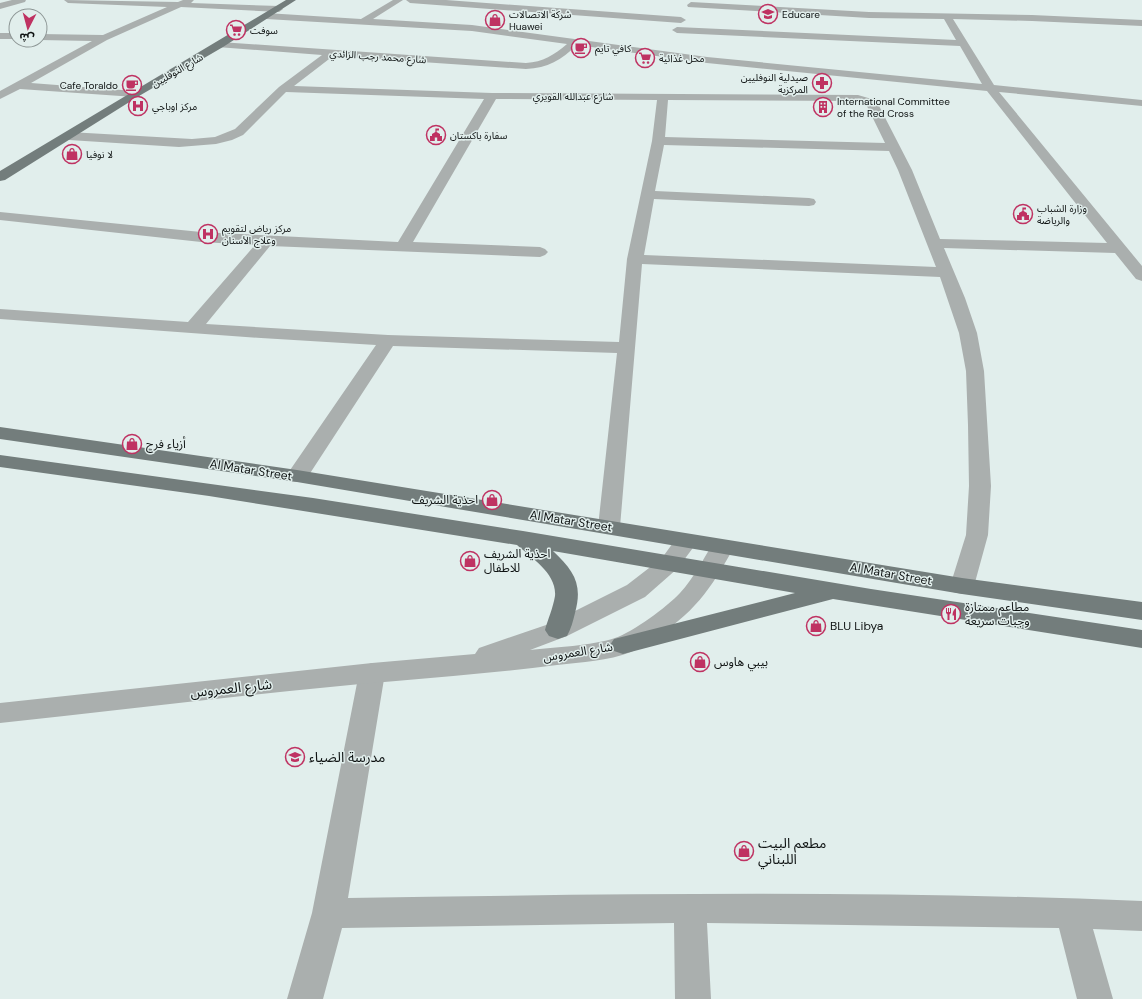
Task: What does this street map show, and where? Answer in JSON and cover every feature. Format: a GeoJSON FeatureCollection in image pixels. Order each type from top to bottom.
{"type":"FeatureCollection","features":[{"type":"Feature","properties":{"kind":"main road","name":"شارع النوفليين"},"geometry":{"type":"LineString","coordinates":[[0,177],[292,0]]}},
{"type":"Feature","properties":{"kind":"main road","name":"Al Matar Street"},"geometry":{"type":"LineString","coordinates":[[0,433],[297,476],[962,586],[1142,612]]}},
{"type":"Feature","properties":{"kind":"main road","name":"Al Matar Street"},"geometry":{"type":"LineString","coordinates":[[0,461],[265,497],[523,538],[836,591],[1142,639]]}},
{"type":"Feature","properties":{"kind":"main road"},"geometry":{"type":"LineString","coordinates":[[523,538],[555,567],[564,581],[567,595],[558,630]]}},
{"type":"Feature","properties":{"kind":"main road"},"geometry":{"type":"LineString","coordinates":[[623,644],[721,621],[806,597],[836,591]]}},
{"type":"Feature","properties":{"kind":"street"},"geometry":{"type":"LineString","coordinates":[[0,6],[22,0]]}},
{"type":"Feature","properties":{"kind":"street"},"geometry":{"type":"LineString","coordinates":[[68,0],[186,2],[279,9]]}},
{"type":"Feature","properties":{"kind":"street"},"geometry":{"type":"LineString","coordinates":[[364,21],[399,0]]}},
{"type":"Feature","properties":{"kind":"street"},"geometry":{"type":"LineString","coordinates":[[410,0],[477,2],[681,20]]}},
{"type":"Feature","properties":{"kind":"street"},"geometry":{"type":"LineString","coordinates":[[0,96],[104,38],[186,2]]}},
{"type":"Feature","properties":{"kind":"street"},"geometry":{"type":"LineString","coordinates":[[667,55],[671,37],[693,3],[868,11],[947,17],[991,17],[1142,23]]}},
{"type":"Feature","properties":{"kind":"street"},"geometry":{"type":"LineString","coordinates":[[568,11],[579,4]]}},
{"type":"Feature","properties":{"kind":"street"},"geometry":{"type":"LineString","coordinates":[[988,6],[991,17]]}},
{"type":"Feature","properties":{"kind":"street"},"geometry":{"type":"LineString","coordinates":[[266,16],[472,28],[667,55],[812,71],[1142,103]]}},
{"type":"Feature","properties":{"kind":"street"},"geometry":{"type":"LineString","coordinates":[[947,17],[990,88],[1142,276]]}},
{"type":"Feature","properties":{"kind":"street"},"geometry":{"type":"LineString","coordinates":[[48,37],[104,38]]}},
{"type":"Feature","properties":{"kind":"street"},"geometry":{"type":"LineString","coordinates":[[671,37],[962,44]]}},
{"type":"Feature","properties":{"kind":"street","name":"شارع محمد رجب الزائدي"},"geometry":{"type":"LineString","coordinates":[[220,45],[535,66],[552,62],[575,42]]}},
{"type":"Feature","properties":{"kind":"street"},"geometry":{"type":"LineString","coordinates":[[68,136],[196,143],[220,140],[239,132],[282,89],[332,52]]}},
{"type":"Feature","properties":{"kind":"street"},"geometry":{"type":"LineString","coordinates":[[20,86],[135,94]]}},
{"type":"Feature","properties":{"kind":"street","name":"شارع عبدالله القويري"},"geometry":{"type":"LineString","coordinates":[[282,89],[492,96],[847,96],[864,99],[871,102],[894,147]]}},
{"type":"Feature","properties":{"kind":"street"},"geometry":{"type":"LineString","coordinates":[[403,246],[492,96]]}},
{"type":"Feature","properties":{"kind":"street"},"geometry":{"type":"LineString","coordinates":[[610,527],[635,259],[658,141],[663,96]]}},
{"type":"Feature","properties":{"kind":"street"},"geometry":{"type":"LineString","coordinates":[[658,141],[894,147],[946,272],[968,333],[975,371],[980,486],[977,534],[962,586]]}},
{"type":"Feature","properties":{"kind":"street"},"geometry":{"type":"LineString","coordinates":[[648,195],[809,202]]}},
{"type":"Feature","properties":{"kind":"street"},"geometry":{"type":"LineString","coordinates":[[0,216],[201,237],[540,252]]}},
{"type":"Feature","properties":{"kind":"street"},"geometry":{"type":"LineString","coordinates":[[193,328],[266,241]]}},
{"type":"Feature","properties":{"kind":"street"},"geometry":{"type":"LineString","coordinates":[[935,243],[1118,248]]}},
{"type":"Feature","properties":{"kind":"street"},"geometry":{"type":"LineString","coordinates":[[635,259],[946,272]]}},
{"type":"Feature","properties":{"kind":"street"},"geometry":{"type":"LineString","coordinates":[[0,314],[388,340],[627,348]]}},
{"type":"Feature","properties":{"kind":"street"},"geometry":{"type":"LineString","coordinates":[[297,476],[388,340]]}},
{"type":"Feature","properties":{"kind":"street","name":"شارع العمروس"},"geometry":{"type":"LineString","coordinates":[[462,664],[558,630],[636,591],[670,563],[686,541]]}},
{"type":"Feature","properties":{"kind":"street","name":"شارع العمروس"},"geometry":{"type":"LineString","coordinates":[[0,713],[372,673],[571,655],[597,651],[623,644],[654,627],[674,612],[689,598],[709,570],[722,547]]}},
{"type":"Feature","properties":{"kind":"street"},"geometry":{"type":"LineString","coordinates":[[305,999],[330,913],[372,673]]}},
{"type":"Feature","properties":{"kind":"street"},"geometry":{"type":"LineString","coordinates":[[330,913],[690,908],[1072,913],[1142,916]]}},
{"type":"Feature","properties":{"kind":"street"},"geometry":{"type":"LineString","coordinates":[[690,908],[693,999]]}},
{"type":"Feature","properties":{"kind":"street"},"geometry":{"type":"LineString","coordinates":[[1072,913],[1095,999]]}},
{"type":"Feature","properties":{"kind":"place","name":"Educare"},"geometry":{"type":"Point","coordinates":[768,14]}},
{"type":"Feature","properties":{"kind":"place","name":"شركة الاتصالات Huawei"},"geometry":{"type":"Point","coordinates":[495,20]}},
{"type":"Feature","properties":{"kind":"place","name":"سوفت"},"geometry":{"type":"Point","coordinates":[236,30]}},
{"type":"Feature","properties":{"kind":"place","name":"كافي تايم"},"geometry":{"type":"Point","coordinates":[581,48]}},
{"type":"Feature","properties":{"kind":"place","name":"محل غذائية"},"geometry":{"type":"Point","coordinates":[645,58]}},
{"type":"Feature","properties":{"kind":"place","name":"صيدلية النوفليين المركزية"},"geometry":{"type":"Point","coordinates":[822,83]}},
{"type":"Feature","properties":{"kind":"place","name":"Cafe Toraldo"},"geometry":{"type":"Point","coordinates":[132,85]}},
{"type":"Feature","properties":{"kind":"place","name":"مركز اوباجي"},"geometry":{"type":"Point","coordinates":[138,106]}},
{"type":"Feature","properties":{"kind":"place","name":"International Committee of the Red Cross"},"geometry":{"type":"Point","coordinates":[823,107]}},
{"type":"Feature","properties":{"kind":"place","name":"سفارة باكستان"},"geometry":{"type":"Point","coordinates":[436,135]}},
{"type":"Feature","properties":{"kind":"place","name":"لا نوفيا"},"geometry":{"type":"Point","coordinates":[72,154]}},
{"type":"Feature","properties":{"kind":"place","name":"وزارة الشباب والرياضة"},"geometry":{"type":"Point","coordinates":[1023,214]}},
{"type":"Feature","properties":{"kind":"place","name":"مركز رياض لتقويم وعلاج الأسنان"},"geometry":{"type":"Point","coordinates":[208,234]}},
{"type":"Feature","properties":{"kind":"place","name":"أزياء فرح"},"geometry":{"type":"Point","coordinates":[132,444]}},
{"type":"Feature","properties":{"kind":"place","name":"احذية الشريف"},"geometry":{"type":"Point","coordinates":[492,500]}},
{"type":"Feature","properties":{"kind":"place","name":"احذية الشريف للاطفال"},"geometry":{"type":"Point","coordinates":[470,561]}},
{"type":"Feature","properties":{"kind":"place","name":"مطاعم ممتازة وجبات سريعة"},"geometry":{"type":"Point","coordinates":[951,614]}},
{"type":"Feature","properties":{"kind":"place","name":"BLU Libya"},"geometry":{"type":"Point","coordinates":[816,626]}},
{"type":"Feature","properties":{"kind":"place","name":"بيبي هاوس"},"geometry":{"type":"Point","coordinates":[700,662]}},
{"type":"Feature","properties":{"kind":"place","name":"مدرسة الضياء"},"geometry":{"type":"Point","coordinates":[295,757]}},
{"type":"Feature","properties":{"kind":"place","name":"مطعم البيت اللبناني"},"geometry":{"type":"Point","coordinates":[744,851]}}]}
